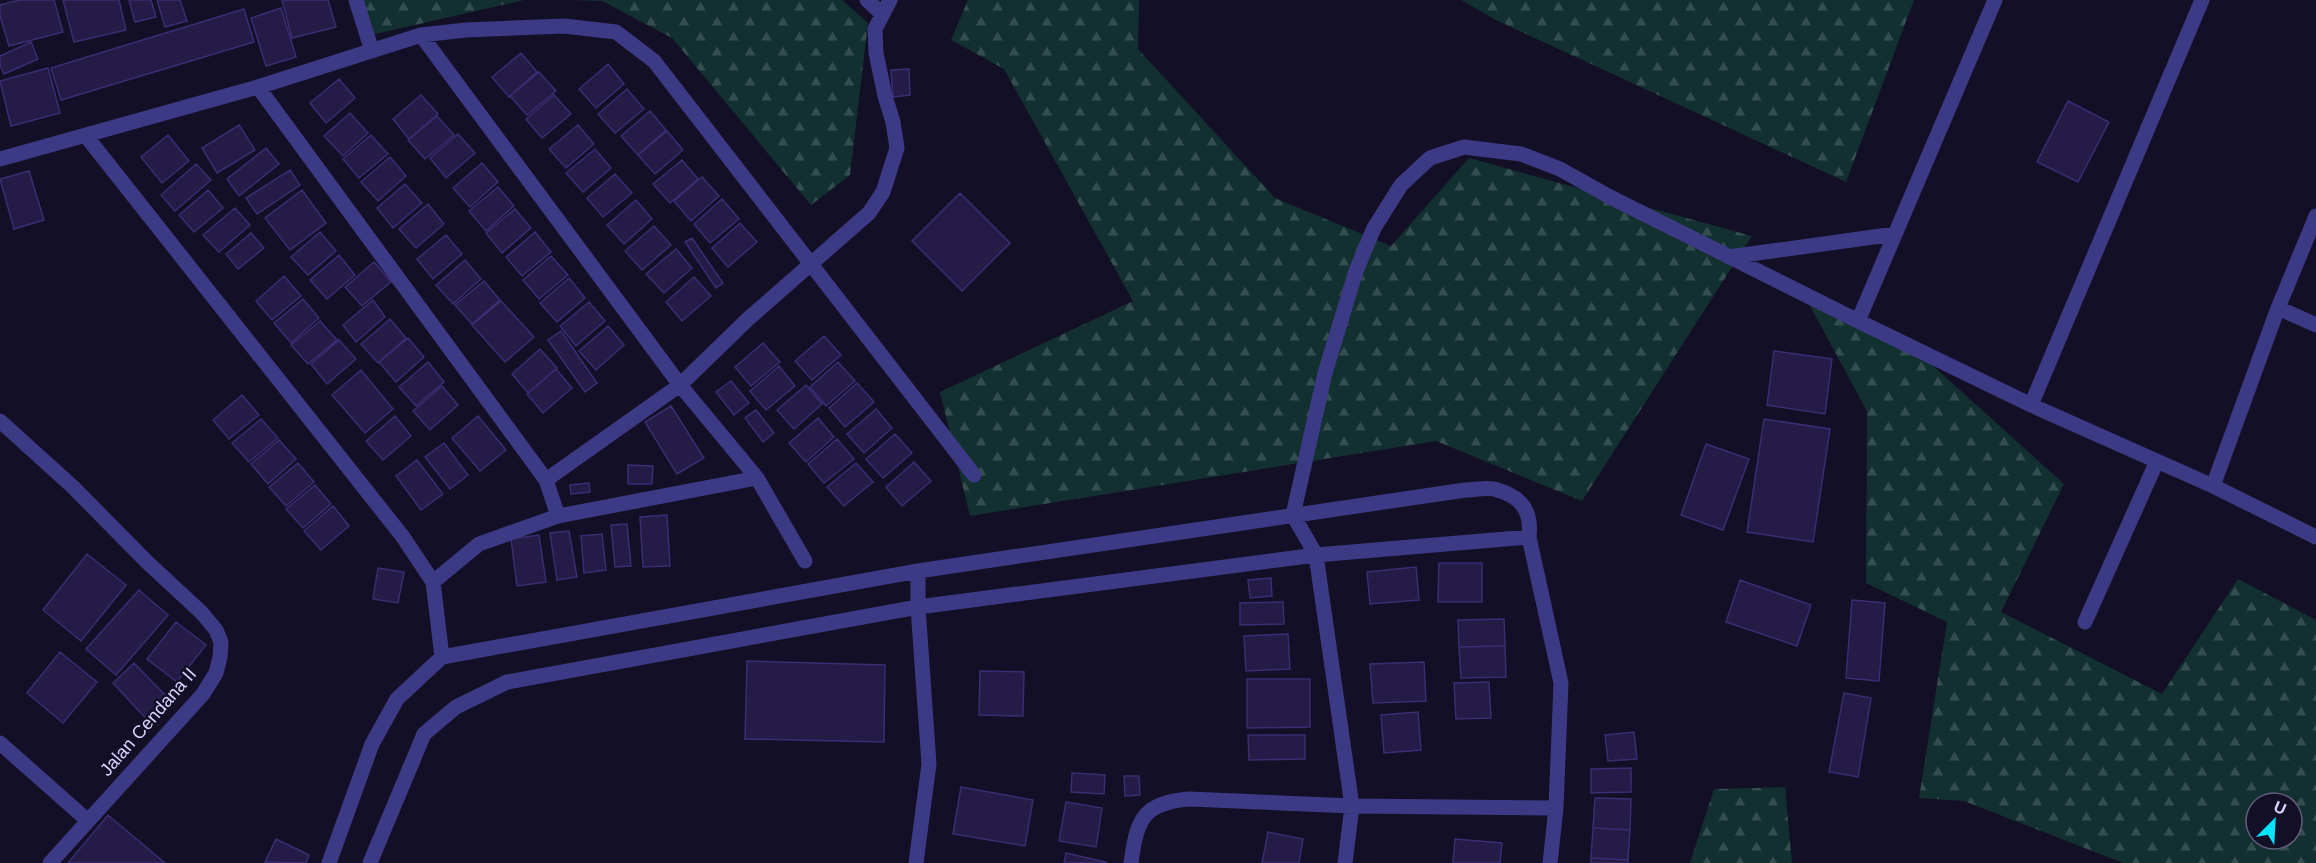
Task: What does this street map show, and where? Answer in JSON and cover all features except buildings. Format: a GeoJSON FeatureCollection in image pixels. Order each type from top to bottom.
{"type":"FeatureCollection","features":[{"type":"Feature","properties":{"kind":"street"},"geometry":{"type":"LineString","coordinates":[[356,0],[372,51]]}},
{"type":"Feature","properties":{"kind":"street"},"geometry":{"type":"LineString","coordinates":[[546,480],[680,386],[748,319],[870,213],[883,192],[897,148],[876,53],[876,29],[886,7],[867,0]]}},
{"type":"Feature","properties":{"kind":"street"},"geometry":{"type":"LineString","coordinates":[[1858,321],[1995,0]]}},
{"type":"Feature","properties":{"kind":"street"},"geometry":{"type":"LineString","coordinates":[[2031,405],[2202,0]]}},
{"type":"Feature","properties":{"kind":"street"},"geometry":{"type":"LineString","coordinates":[[1,155],[86,136],[258,87],[421,35],[466,30],[564,26],[616,32],[654,61],[974,476]]}},
{"type":"Feature","properties":{"kind":"street"},"geometry":{"type":"LineString","coordinates":[[421,35],[680,386],[757,478],[805,561]]}},
{"type":"Feature","properties":{"kind":"street"},"geometry":{"type":"LineString","coordinates":[[258,87],[546,480],[558,516]]}},
{"type":"Feature","properties":{"kind":"street"},"geometry":{"type":"LineString","coordinates":[[86,136],[404,537],[433,582],[442,657]]}},
{"type":"Feature","properties":{"kind":"street"},"geometry":{"type":"LineString","coordinates":[[1345,863],[1352,806],[1317,555],[1293,515],[1325,373],[1356,271],[1374,228],[1401,185],[1430,158],[1464,147],[1521,154],[1560,169],[1610,197],[1858,321],[2031,405],[2213,486],[2316,537]]}},
{"type":"Feature","properties":{"kind":"street"},"geometry":{"type":"LineString","coordinates":[[2213,486],[2278,308],[2316,216]]}},
{"type":"Feature","properties":{"kind":"street"},"geometry":{"type":"LineString","coordinates":[[1730,257],[1895,234]]}},
{"type":"Feature","properties":{"kind":"street"},"geometry":{"type":"LineString","coordinates":[[2278,308],[2316,325]]}},
{"type":"Feature","properties":{"kind":"street","name":"Jalan Cendana II"},"geometry":{"type":"LineString","coordinates":[[0,421],[73,487],[147,562],[202,613],[216,630],[221,642],[216,673],[203,694],[50,863]]}},
{"type":"Feature","properties":{"kind":"street"},"geometry":{"type":"LineString","coordinates":[[2085,622],[2157,461]]}},
{"type":"Feature","properties":{"kind":"street"},"geometry":{"type":"LineString","coordinates":[[433,582],[480,544],[558,516],[757,478]]}},
{"type":"Feature","properties":{"kind":"street"},"geometry":{"type":"LineString","coordinates":[[330,863],[372,744],[397,699],[442,657],[918,571],[1465,490],[1492,488],[1513,497],[1527,509],[1530,524],[1529,537],[1561,682],[1556,808],[1550,863]]}},
{"type":"Feature","properties":{"kind":"street"},"geometry":{"type":"LineString","coordinates":[[370,863],[424,734],[456,707],[507,682],[918,607],[1317,555],[1529,537]]}},
{"type":"Feature","properties":{"kind":"street"},"geometry":{"type":"LineString","coordinates":[[916,863],[930,764],[918,607],[918,571]]}},
{"type":"Feature","properties":{"kind":"street"},"geometry":{"type":"LineString","coordinates":[[0,743],[87,820]]}},
{"type":"Feature","properties":{"kind":"street"},"geometry":{"type":"LineString","coordinates":[[1131,863],[1139,825],[1149,811],[1167,801],[1189,799],[1352,806],[1556,808]]}},
{"type":"Feature","properties":{"kind":"green space"},"geometry":{"type":"Polygon","coordinates":[[[360,0],[524,0],[371,35],[360,0]]]}},
{"type":"Feature","properties":{"kind":"green space"},"geometry":{"type":"Polygon","coordinates":[[[571,0],[842,0],[868,23],[850,175],[811,205],[672,38],[602,1],[571,0]]]}},
{"type":"Feature","properties":{"kind":"green space"},"geometry":{"type":"Polygon","coordinates":[[[968,0],[1139,0],[1138,49],[1275,198],[1391,246],[1469,158],[1752,236],[1582,501],[1436,441],[970,516],[940,392],[1133,301],[1004,69],[951,40],[968,0]]]}},
{"type":"Feature","properties":{"kind":"green space"},"geometry":{"type":"Polygon","coordinates":[[[1461,0],[1914,0],[1846,182],[1496,20],[1461,0]]]}},
{"type":"Feature","properties":{"kind":"green space"},"geometry":{"type":"Polygon","coordinates":[[[1809,304],[1921,355],[2064,484],[2001,612],[2162,694],[2238,579],[2316,620],[2316,863],[2123,863],[1964,801],[1919,798],[1947,622],[1866,583],[1867,411],[1809,304]]]}},
{"type":"Feature","properties":{"kind":"green space"},"geometry":{"type":"Polygon","coordinates":[[[1785,787],[1792,863],[1690,863],[1714,789],[1785,787]]]}}]}
